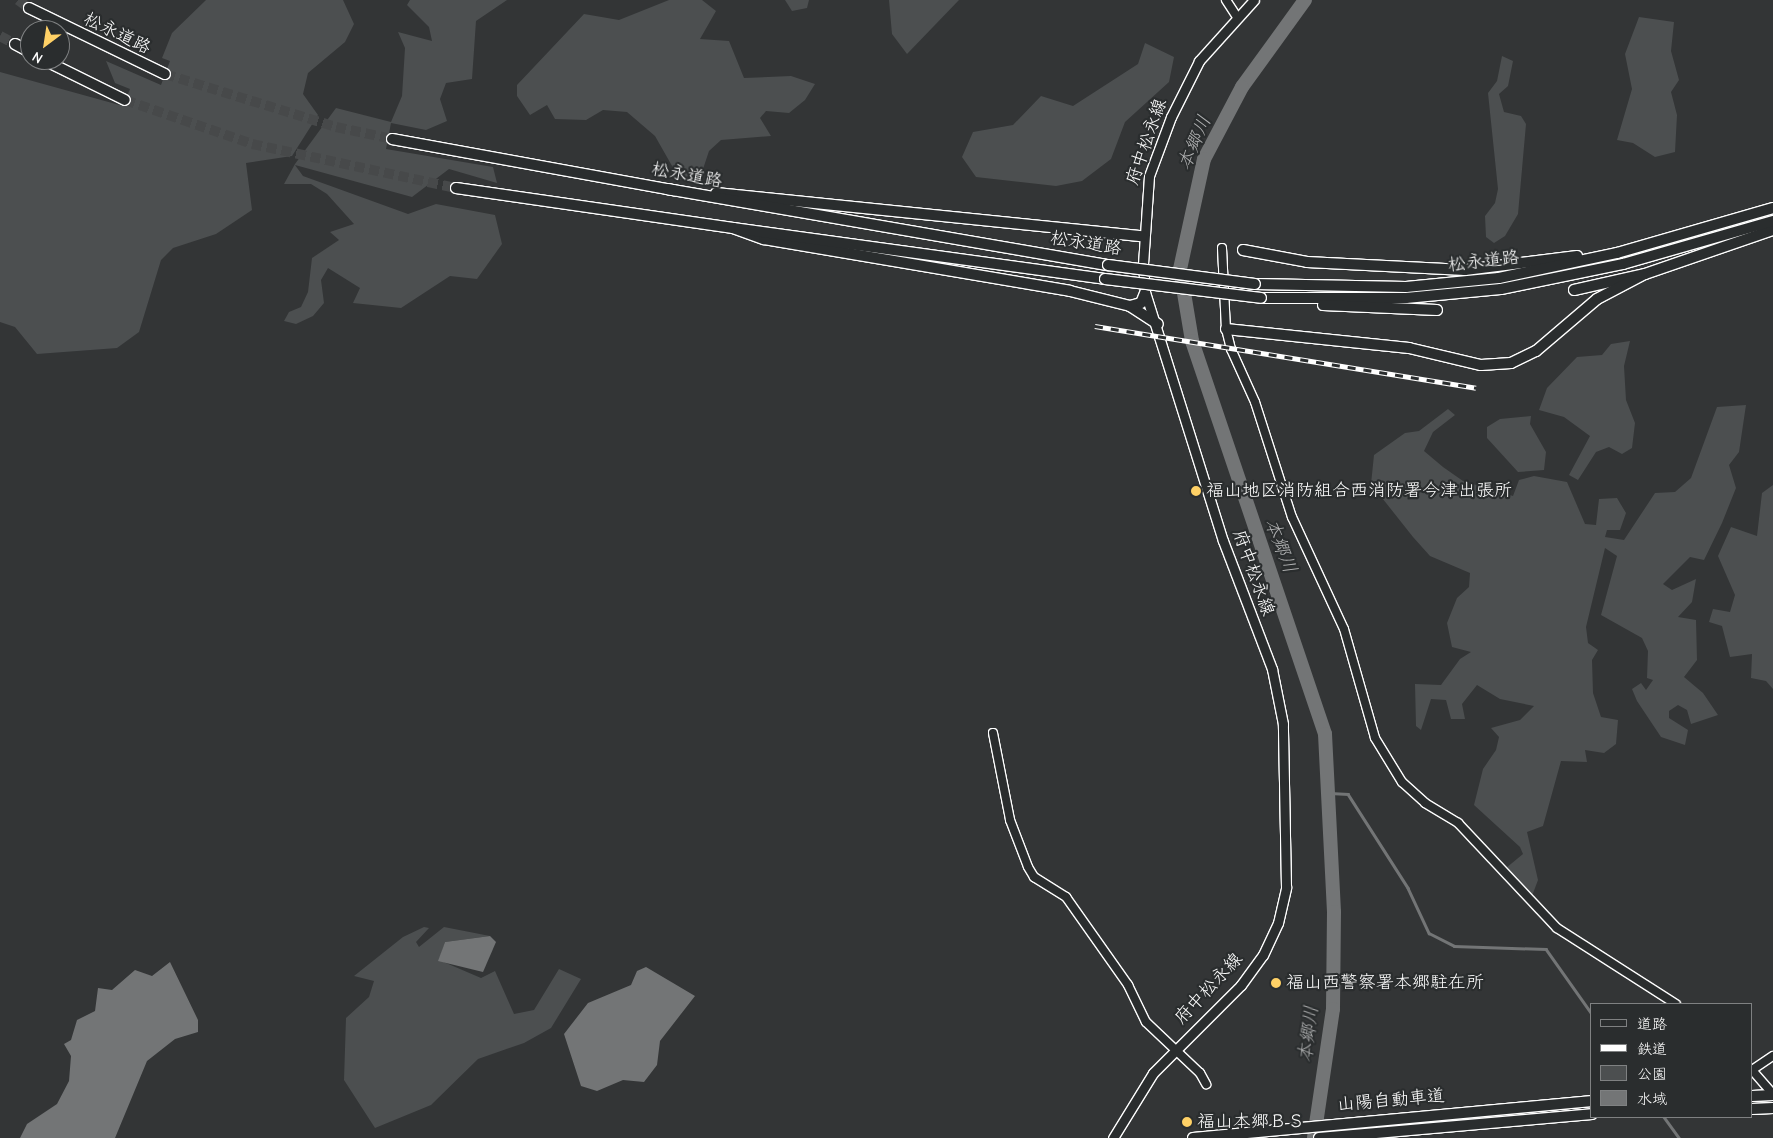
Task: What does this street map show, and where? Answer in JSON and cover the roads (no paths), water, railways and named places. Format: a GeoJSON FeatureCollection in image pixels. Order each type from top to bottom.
{"type":"FeatureCollection","features":[{"type":"Feature","properties":{"kind":"highway","name":"松永道路"},"geometry":{"type":"LineString","coordinates":[[30,8],[165,74]]}},
{"type":"Feature","properties":{"kind":"highway"},"geometry":{"type":"LineString","coordinates":[[15,44],[20,47]]}},
{"type":"Feature","properties":{"kind":"highway"},"geometry":{"type":"LineString","coordinates":[[64,70],[125,100]]}},
{"type":"Feature","properties":{"kind":"highway","name":"松永道路"},"geometry":{"type":"LineString","coordinates":[[392,139],[667,189],[1108,265],[1255,284],[1425,285],[1499,278],[1617,253],[1773,208]]}},
{"type":"Feature","properties":{"kind":"highway","name":"松永道路"},"geometry":{"type":"LineString","coordinates":[[456,188],[1105,279],[1261,298],[1299,300],[1406,298],[1540,283],[1773,221]]}},
{"type":"Feature","properties":{"kind":"highway"},"geometry":{"type":"LineString","coordinates":[[667,189],[1142,236]]}},
{"type":"Feature","properties":{"kind":"highway"},"geometry":{"type":"LineString","coordinates":[[733,228],[764,239],[1070,291],[1130,306],[1158,324]]}},
{"type":"Feature","properties":{"kind":"highway"},"geometry":{"type":"LineString","coordinates":[[1574,290],[1643,274],[1773,230]]}},
{"type":"Feature","properties":{"kind":"highway"},"geometry":{"type":"LineString","coordinates":[[1243,250],[1307,262],[1464,270],[1617,253]]}},
{"type":"Feature","properties":{"kind":"highway"},"geometry":{"type":"LineString","coordinates":[[1226,329],[1409,348],[1481,365],[1511,363],[1536,350],[1597,298],[1643,274]]}},
{"type":"Feature","properties":{"kind":"highway"},"geometry":{"type":"LineString","coordinates":[[1130,306],[1141,303],[1146,293]]}},
{"type":"Feature","properties":{"kind":"highway"},"geometry":{"type":"LineString","coordinates":[[1299,300],[1338,308],[1437,310]]}},
{"type":"Feature","properties":{"kind":"highway"},"geometry":{"type":"LineString","coordinates":[[1753,1096],[1773,1095]]}},
{"type":"Feature","properties":{"kind":"highway","name":"山陽自動車道"},"geometry":{"type":"LineString","coordinates":[[1193,1138],[1376,1118],[1590,1101]]}},
{"type":"Feature","properties":{"kind":"highway"},"geometry":{"type":"LineString","coordinates":[[1753,1109],[1773,1108]]}},
{"type":"Feature","properties":{"kind":"highway","name":"山陽自動車道"},"geometry":{"type":"LineString","coordinates":[[1319,1138],[1590,1114]]}},
{"type":"Feature","properties":{"kind":"main road","name":"府中松永線"},"geometry":{"type":"LineString","coordinates":[[1113,1138],[1128,1107],[1174,1050],[1241,985],[1263,954],[1278,923],[1288,851],[1283,724],[1272,668],[1223,541],[1158,324],[1146,293],[1142,236],[1149,176],[1185,84],[1216,38],[1254,0]]}},
{"type":"Feature","properties":{"kind":"street"},"geometry":{"type":"LineString","coordinates":[[1226,0],[1237,17]]}},
{"type":"Feature","properties":{"kind":"street"},"geometry":{"type":"LineString","coordinates":[[1222,248],[1226,329],[1292,517],[1344,628],[1375,738],[1402,782],[1425,803],[1458,823],[1557,928],[1674,1003]]}},
{"type":"Feature","properties":{"kind":"street"},"geometry":{"type":"LineString","coordinates":[[993,733],[1010,820],[1028,867],[1034,877],[1066,897],[1128,985],[1146,1022],[1206,1084]]}},
{"type":"Feature","properties":{"kind":"street"},"geometry":{"type":"LineString","coordinates":[[1753,1069],[1773,1056]]}},
{"type":"Feature","properties":{"kind":"street"},"geometry":{"type":"LineString","coordinates":[[1753,1071],[1773,1095]]}},
{"type":"Feature","properties":{"kind":"water"},"geometry":{"type":"Polygon","coordinates":[[[490,936],[496,942],[483,972],[438,961],[445,942],[490,936]]]}},
{"type":"Feature","properties":{"kind":"water"},"geometry":{"type":"Polygon","coordinates":[[[170,962],[198,1020],[198,1032],[175,1039],[147,1061],[115,1138],[20,1138],[27,1124],[57,1104],[69,1081],[71,1056],[64,1044],[71,1040],[77,1020],[95,1011],[98,988],[112,990],[135,970],[152,976],[170,962]]]}},
{"type":"Feature","properties":{"kind":"water"},"geometry":{"type":"Polygon","coordinates":[[[646,967],[695,996],[660,1041],[657,1065],[644,1082],[623,1080],[597,1091],[581,1086],[564,1034],[588,1003],[631,985],[637,971],[646,967]]]}},
{"type":"Feature","properties":{"kind":"waterway","name":"本郷川"},"geometry":{"type":"LineString","coordinates":[[1305,0],[1242,87],[1204,159],[1180,269],[1192,341],[1325,734],[1334,912],[1333,1009],[1314,1138]]}},
{"type":"Feature","properties":{"kind":"waterway"},"geometry":{"type":"LineString","coordinates":[[1330,793],[1348,794],[1408,888],[1429,933],[1454,946],[1546,949],[1590,1011]]}},
{"type":"Feature","properties":{"kind":"waterway"},"geometry":{"type":"LineString","coordinates":[[1665,1118],[1679,1138]]}},
{"type":"Feature","properties":{"kind":"tunnel"},"geometry":{"type":"LineString","coordinates":[[18,0],[29,8]]}},
{"type":"Feature","properties":{"kind":"tunnel"},"geometry":{"type":"LineString","coordinates":[[0,36],[15,44]]}},
{"type":"Feature","properties":{"kind":"tunnel"},"geometry":{"type":"LineString","coordinates":[[165,74],[336,127],[392,139]]}},
{"type":"Feature","properties":{"kind":"tunnel"},"geometry":{"type":"LineString","coordinates":[[125,100],[252,144],[456,188]]}},
{"type":"Feature","properties":{"kind":"railway"},"geometry":{"type":"LineString","coordinates":[[1095,326],[1476,388]]}},
{"type":"Feature","properties":{"kind":"place","name":"福山地区消防組合西消防署今津出張所"},"geometry":{"type":"Point","coordinates":[1196,491]}},
{"type":"Feature","properties":{"kind":"place","name":"福山西警察署本郷駐在所"},"geometry":{"type":"Point","coordinates":[1276,983]}},
{"type":"Feature","properties":{"kind":"place","name":"福山本郷ＢＳ"},"geometry":{"type":"Point","coordinates":[1187,1122]}}]}
